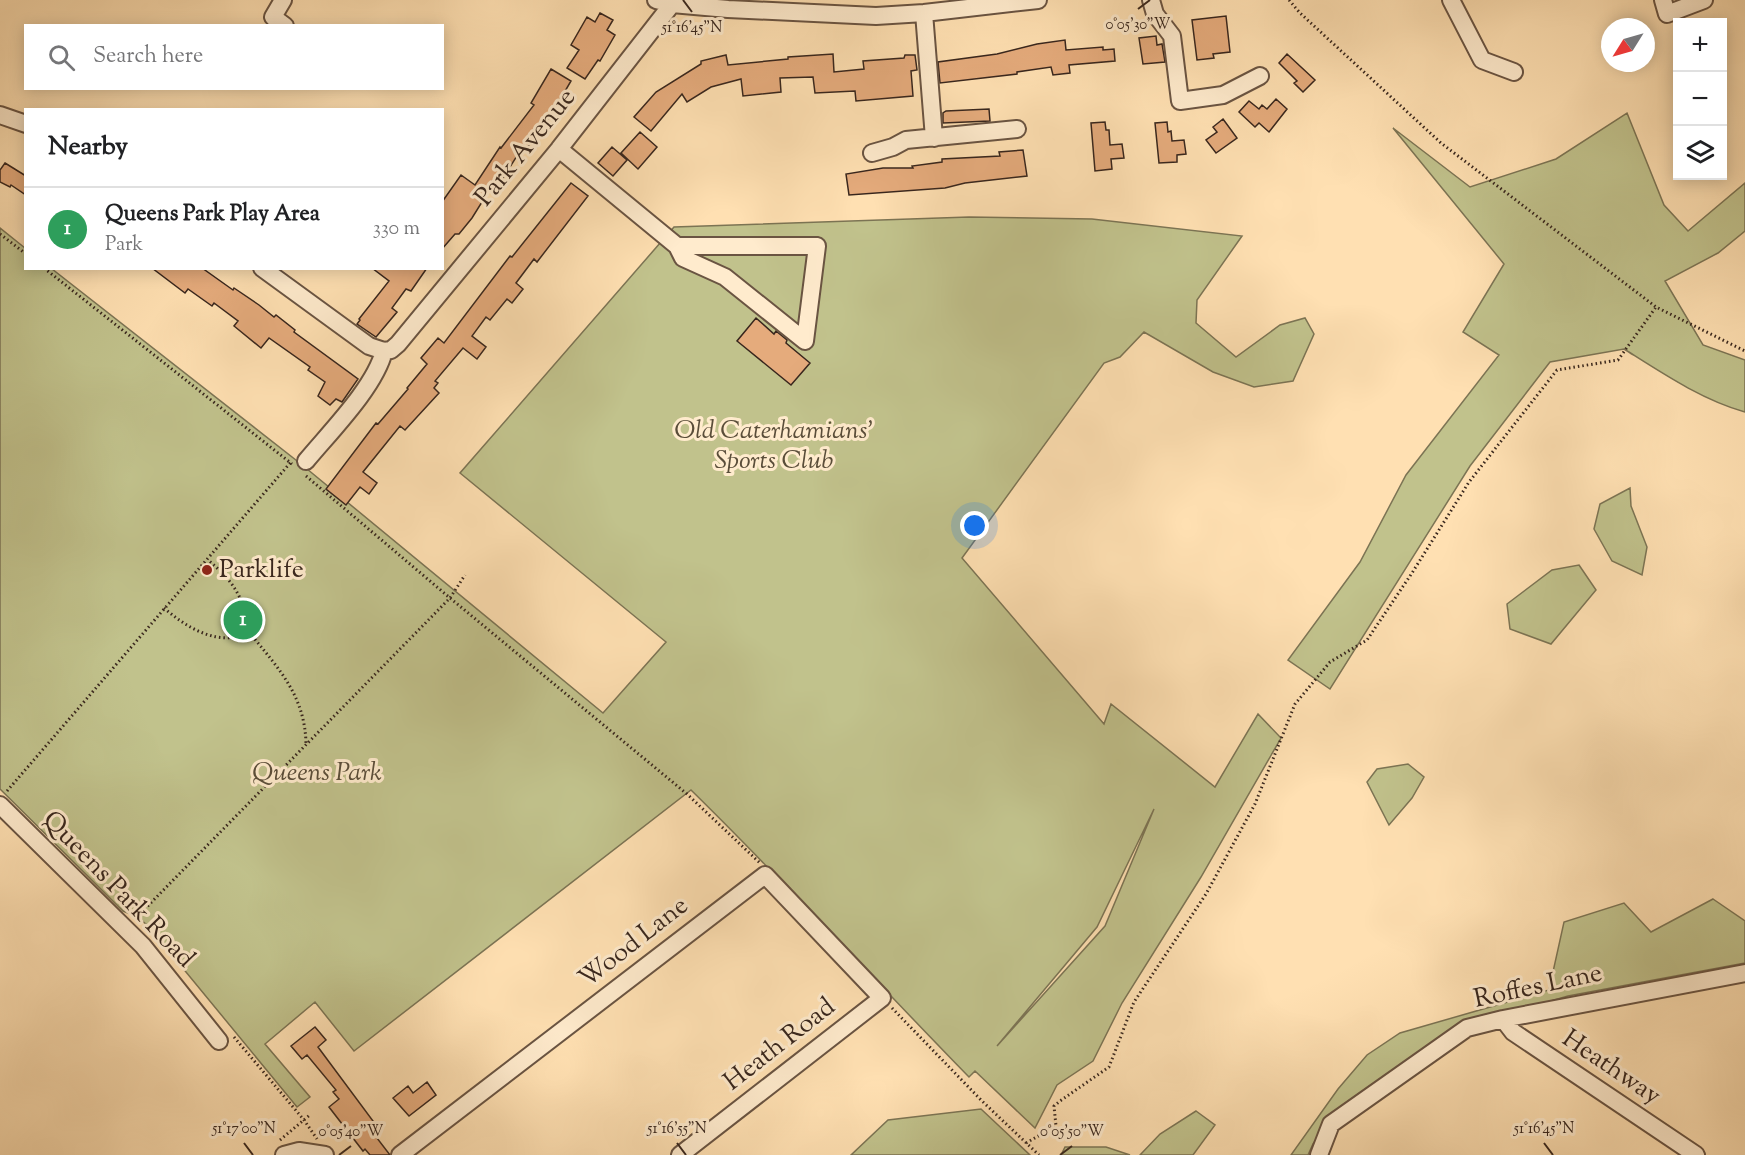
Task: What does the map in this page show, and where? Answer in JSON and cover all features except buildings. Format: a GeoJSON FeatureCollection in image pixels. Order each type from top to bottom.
{"type":"FeatureCollection","features":[{"type":"Feature","properties":{"kind":"street"},"geometry":{"type":"LineString","coordinates":[[282,24],[273,17],[283,0]]}},
{"type":"Feature","properties":{"kind":"street"},"geometry":{"type":"LineString","coordinates":[[664,2],[728,9],[805,6],[876,16],[1038,0]]}},
{"type":"Feature","properties":{"kind":"street"},"geometry":{"type":"LineString","coordinates":[[1151,0],[1155,14],[1172,36],[1180,100],[1223,95],[1260,76]]}},
{"type":"Feature","properties":{"kind":"street"},"geometry":{"type":"LineString","coordinates":[[1451,0],[1482,60],[1514,72]]}},
{"type":"Feature","properties":{"kind":"street"},"geometry":{"type":"LineString","coordinates":[[1663,0],[1667,14],[1704,0]]}},
{"type":"Feature","properties":{"kind":"street","name":"Park Avenue"},"geometry":{"type":"LineString","coordinates":[[298,462],[353,404],[375,373],[384,351],[391,350],[398,345],[559,149],[664,2]]}},
{"type":"Feature","properties":{"kind":"street"},"geometry":{"type":"LineString","coordinates":[[924,13],[934,138]]}},
{"type":"Feature","properties":{"kind":"street"},"geometry":{"type":"LineString","coordinates":[[0,115],[24,123]]}},
{"type":"Feature","properties":{"kind":"street"},"geometry":{"type":"LineString","coordinates":[[872,153],[893,147],[906,140],[1017,129]]}},
{"type":"Feature","properties":{"kind":"street"},"geometry":{"type":"LineString","coordinates":[[559,149],[677,246],[683,258],[725,278],[806,341],[817,246],[677,246]]}},
{"type":"Feature","properties":{"kind":"street"},"geometry":{"type":"LineString","coordinates":[[265,270],[369,346],[384,351]]}},
{"type":"Feature","properties":{"kind":"street","name":"Queens Park Road"},"geometry":{"type":"LineString","coordinates":[[3,799],[143,946],[226,1038]]}},
{"type":"Feature","properties":{"kind":"street"},"geometry":{"type":"LineString","coordinates":[[765,875],[882,998]]}},
{"type":"Feature","properties":{"kind":"street","name":"Wood Lane"},"geometry":{"type":"LineString","coordinates":[[400,1155],[765,875]]}},
{"type":"Feature","properties":{"kind":"street","name":"Roffes Lane"},"geometry":{"type":"LineString","coordinates":[[1319,1155],[1331,1124],[1467,1028],[1503,1019],[1745,973]]}},
{"type":"Feature","properties":{"kind":"street","name":"Heath Road"},"geometry":{"type":"LineString","coordinates":[[680,1155],[882,998]]}},
{"type":"Feature","properties":{"kind":"street","name":"Heathway"},"geometry":{"type":"LineString","coordinates":[[1503,1019],[1507,1026],[1522,1038],[1696,1155]]}},
{"type":"Feature","properties":{"kind":"street"},"geometry":{"type":"LineString","coordinates":[[281,1149],[323,1151]]}},
{"type":"Feature","properties":{"kind":"path"},"geometry":{"type":"LineString","coordinates":[[1289,0],[1300,13],[1441,143],[1656,307],[1745,351]]}},
{"type":"Feature","properties":{"kind":"path"},"geometry":{"type":"LineString","coordinates":[[0,234],[24,252]]}},
{"type":"Feature","properties":{"kind":"path"},"geometry":{"type":"LineString","coordinates":[[47,270],[298,462],[450,598],[687,794],[764,866],[765,875]]}},
{"type":"Feature","properties":{"kind":"path"},"geometry":{"type":"LineString","coordinates":[[1026,1143],[1056,1126],[1054,1106],[1109,1067],[1134,1002],[1206,894],[1256,804],[1295,704],[1330,662],[1367,640],[1469,482],[1557,370],[1617,360],[1656,307]]}},
{"type":"Feature","properties":{"kind":"path"},"geometry":{"type":"LineString","coordinates":[[3,799],[164,608],[298,462]]}},
{"type":"Feature","properties":{"kind":"path"},"geometry":{"type":"LineString","coordinates":[[208,560],[228,577],[242,600],[249,632],[282,672],[300,703],[306,727],[306,744]]}},
{"type":"Feature","properties":{"kind":"path"},"geometry":{"type":"LineString","coordinates":[[125,928],[450,598],[465,575]]}},
{"type":"Feature","properties":{"kind":"path"},"geometry":{"type":"LineString","coordinates":[[164,608],[190,627],[217,638],[237,638],[249,632]]}},
{"type":"Feature","properties":{"kind":"path"},"geometry":{"type":"LineString","coordinates":[[882,998],[982,1101],[1039,1155]]}},
{"type":"Feature","properties":{"kind":"path"},"geometry":{"type":"LineString","coordinates":[[226,1038],[304,1120],[323,1151]]}},
{"type":"Feature","properties":{"kind":"path"},"geometry":{"type":"LineString","coordinates":[[281,1149],[311,1114]]}},
{"type":"Feature","properties":{"kind":"green space"},"geometry":{"type":"Polygon","coordinates":[[[1627,113],[1664,205],[1688,231],[1745,183],[1745,231],[1718,253],[1665,281],[1703,345],[1745,360],[1745,412],[1698,393],[1624,349],[1550,362],[1470,466],[1330,689],[1288,660],[1360,562],[1406,475],[1499,355],[1463,332],[1504,264],[1393,128],[1470,187],[1556,159],[1627,113]]]}},
{"type":"Feature","properties":{"kind":"green space"},"geometry":{"type":"Polygon","coordinates":[[[969,217],[1092,219],[1242,236],[1197,300],[1196,323],[1236,357],[1280,325],[1305,318],[1314,334],[1293,381],[1254,387],[1213,372],[1144,332],[1120,357],[1104,363],[962,558],[1104,724],[1111,704],[1215,787],[1258,714],[1281,738],[1201,877],[1122,1003],[1093,1061],[1057,1085],[1035,1128],[975,1071],[969,1077],[691,790],[354,1051],[315,1002],[265,1044],[310,1097],[297,1107],[149,927],[138,917],[123,911],[0,789],[0,228],[24,247],[24,270],[53,270],[301,464],[603,713],[666,642],[460,473],[674,227],[969,217]],[[1154,809],[1097,927],[997,1046],[1105,926],[1154,809]]]}},
{"type":"Feature","properties":{"kind":"green space"},"geometry":{"type":"Polygon","coordinates":[[[1630,488],[1631,506],[1647,547],[1642,575],[1612,561],[1594,529],[1600,504],[1630,488]]]}},
{"type":"Feature","properties":{"kind":"green space"},"geometry":{"type":"Polygon","coordinates":[[[1579,565],[1596,590],[1551,644],[1510,629],[1507,604],[1552,570],[1579,565]]]}},
{"type":"Feature","properties":{"kind":"green space"},"geometry":{"type":"Polygon","coordinates":[[[1408,764],[1424,777],[1412,798],[1389,825],[1367,782],[1377,769],[1408,764]]]}},
{"type":"Feature","properties":{"kind":"green space"},"geometry":{"type":"Polygon","coordinates":[[[1713,899],[1745,921],[1745,963],[1568,996],[1450,1030],[1341,1106],[1313,1144],[1308,1155],[1291,1155],[1338,1089],[1367,1055],[1400,1033],[1549,990],[1564,922],[1624,903],[1651,932],[1713,899]]]}},
{"type":"Feature","properties":{"kind":"green space"},"geometry":{"type":"Polygon","coordinates":[[[981,1109],[1030,1155],[851,1155],[888,1120],[981,1109]]]}},
{"type":"Feature","properties":{"kind":"green space"},"geometry":{"type":"Polygon","coordinates":[[[1196,1111],[1215,1125],[1193,1155],[1140,1155],[1160,1134],[1196,1111]]]}},
{"type":"Feature","properties":{"kind":"green space"},"geometry":{"type":"Polygon","coordinates":[[[1065,1147],[1106,1147],[1130,1155],[1061,1155],[1065,1147]]]}},
{"type":"Feature","properties":{"kind":"place","name":"Parklife"},"geometry":{"type":"Point","coordinates":[207,570]}},
{"type":"Feature","properties":{"kind":"place","name":"Queens Park Play Area"},"geometry":{"type":"Point","coordinates":[243,620]}},
{"type":"Feature","properties":{"kind":"park label","name":"Old Caterhamians' Sports Club"},"geometry":{"type":"Point","coordinates":[774,446]}},
{"type":"Feature","properties":{"kind":"park label","name":"Queens Park"},"geometry":{"type":"Point","coordinates":[317,773]}}]}
